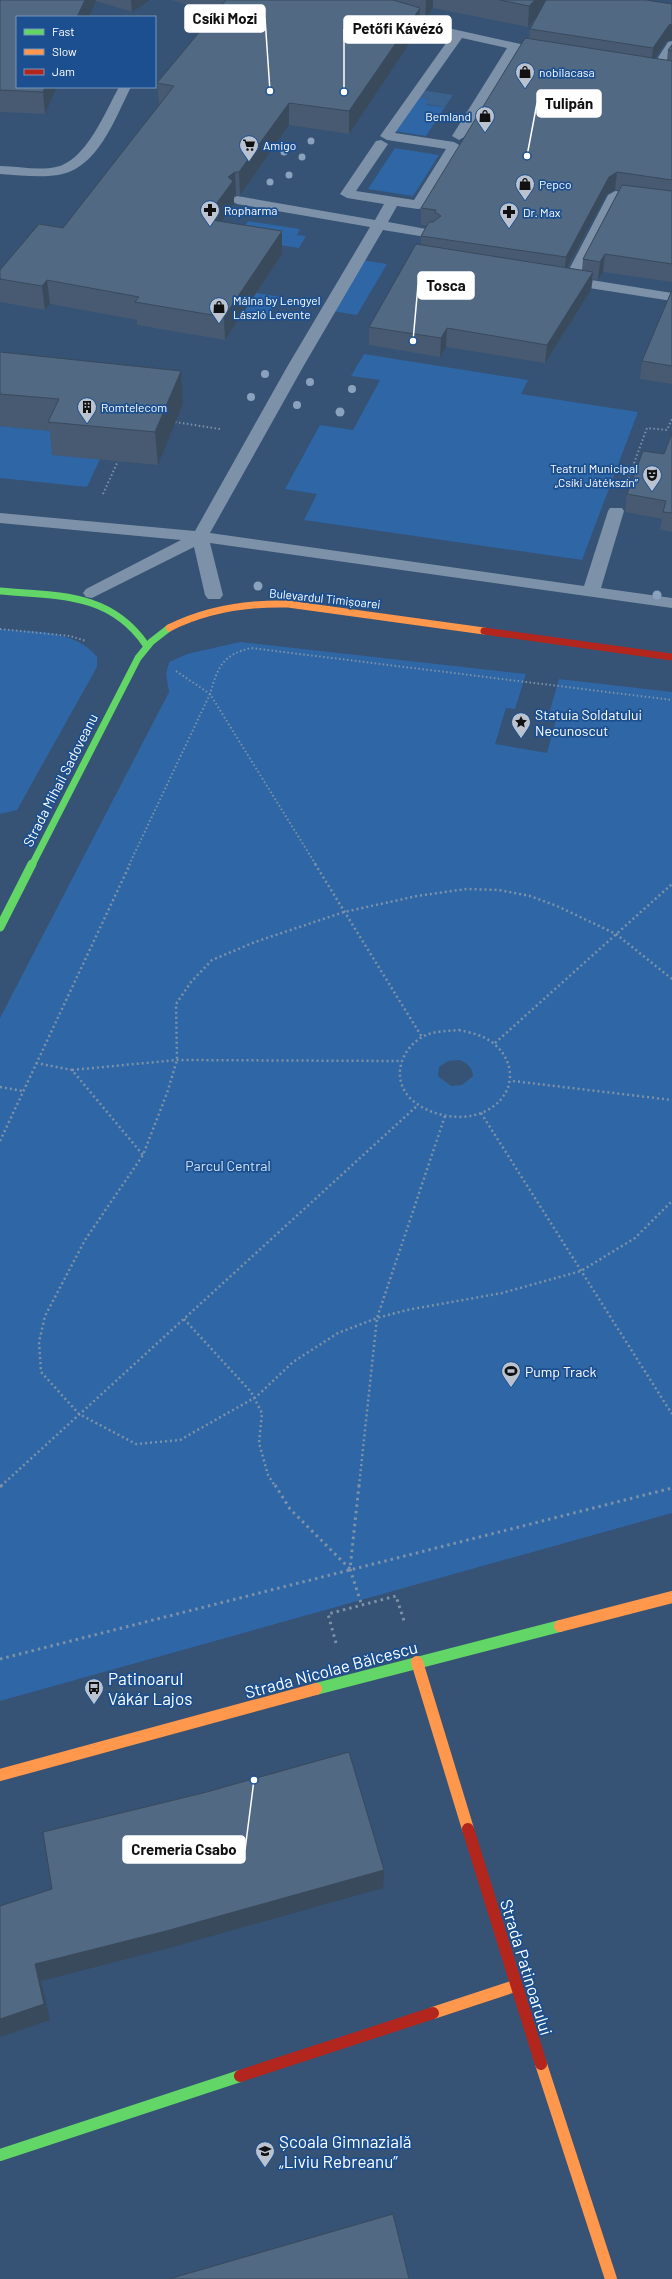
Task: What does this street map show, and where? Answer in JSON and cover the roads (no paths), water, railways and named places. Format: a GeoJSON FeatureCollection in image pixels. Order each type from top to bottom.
{"type":"FeatureCollection","features":[{"type":"Feature","properties":{"kind":"street"},"geometry":{"type":"LineString","coordinates":[[337,0],[513,48],[562,57]]}},
{"type":"Feature","properties":{"kind":"street"},"geometry":{"type":"LineString","coordinates":[[381,144],[347,194],[418,205],[454,146],[387,136],[443,54],[459,34]]}},
{"type":"Feature","properties":{"kind":"street"},"geometry":{"type":"LineString","coordinates":[[656,70],[672,45]]}},
{"type":"Feature","properties":{"kind":"street"},"geometry":{"type":"LineString","coordinates":[[459,136],[513,48]]}},
{"type":"Feature","properties":{"kind":"street"},"geometry":{"type":"LineString","coordinates":[[640,68],[672,73]]}},
{"type":"Feature","properties":{"kind":"street"},"geometry":{"type":"LineString","coordinates":[[0,170],[58,171],[74,165],[89,152],[124,88]]}},
{"type":"Feature","properties":{"kind":"street"},"geometry":{"type":"LineString","coordinates":[[570,281],[614,195],[672,203]]}},
{"type":"Feature","properties":{"kind":"street"},"geometry":{"type":"LineString","coordinates":[[237,200],[432,234]]}},
{"type":"Feature","properties":{"kind":"street"},"geometry":{"type":"LineString","coordinates":[[92,593],[200,537],[393,201]]}},
{"type":"Feature","properties":{"kind":"street"},"geometry":{"type":"LineString","coordinates":[[555,278],[672,297]]}},
{"type":"Feature","properties":{"kind":"street"},"geometry":{"type":"LineString","coordinates":[[591,592],[616,511]]}},
{"type":"Feature","properties":{"kind":"street"},"geometry":{"type":"LineString","coordinates":[[0,518],[200,537],[672,603]]}},
{"type":"Feature","properties":{"kind":"street"},"geometry":{"type":"LineString","coordinates":[[200,537],[214,595]]}},
{"type":"Feature","properties":{"kind":"street"},"geometry":{"type":"LineString","coordinates":[[0,591],[87,602],[106,609],[129,623],[146,645]]}},
{"type":"Feature","properties":{"kind":"street","name":"Bulevardul Timișoarei"},"geometry":{"type":"LineString","coordinates":[[146,645],[173,624],[188,617],[241,605],[270,603],[672,657]]}},
{"type":"Feature","properties":{"kind":"street","name":"Strada Mihail Sadoveanu"},"geometry":{"type":"LineString","coordinates":[[0,928],[146,645]]}},
{"type":"Feature","properties":{"kind":"street","name":"Strada Nicolae Bălcescu"},"geometry":{"type":"LineString","coordinates":[[0,1775],[417,1662],[672,1597]]}},
{"type":"Feature","properties":{"kind":"street","name":"Strada Patinoarului"},"geometry":{"type":"LineString","coordinates":[[417,1662],[515,1986],[610,2279]]}},
{"type":"Feature","properties":{"kind":"street"},"geometry":{"type":"LineString","coordinates":[[0,2155],[515,1986]]}},
{"type":"Feature","properties":{"kind":"place","name":"nobilacasa"},"geometry":{"type":"Point","coordinates":[525,89]}},
{"type":"Feature","properties":{"kind":"place","name":"Csíki Mozi"},"geometry":{"type":"Point","coordinates":[270,91]}},
{"type":"Feature","properties":{"kind":"place","name":"Petőfi Kávézó"},"geometry":{"type":"Point","coordinates":[344,92]}},
{"type":"Feature","properties":{"kind":"place","name":"Bemland"},"geometry":{"type":"Point","coordinates":[485,133]}},
{"type":"Feature","properties":{"kind":"place","name":"Tulipán"},"geometry":{"type":"Point","coordinates":[527,156]}},
{"type":"Feature","properties":{"kind":"place","name":"Amigo"},"geometry":{"type":"Point","coordinates":[249,162]}},
{"type":"Feature","properties":{"kind":"place","name":"Pepco"},"geometry":{"type":"Point","coordinates":[525,201]}},
{"type":"Feature","properties":{"kind":"place","name":"Ropharma"},"geometry":{"type":"Point","coordinates":[210,227]}},
{"type":"Feature","properties":{"kind":"place","name":"Dr. Max"},"geometry":{"type":"Point","coordinates":[509,229]}},
{"type":"Feature","properties":{"kind":"place","name":"Málna by Lengyel László Levente"},"geometry":{"type":"Point","coordinates":[219,324]}},
{"type":"Feature","properties":{"kind":"place","name":"Tosca"},"geometry":{"type":"Point","coordinates":[413,341]}},
{"type":"Feature","properties":{"kind":"place","name":"Romtelecom"},"geometry":{"type":"Point","coordinates":[87,424]}},
{"type":"Feature","properties":{"kind":"place","name":"Teatrul Municipal „Csíki Játékszín”"},"geometry":{"type":"Point","coordinates":[652,492]}},
{"type":"Feature","properties":{"kind":"place","name":"Statuia Soldatului Necunoscut"},"geometry":{"type":"Point","coordinates":[521,739]}},
{"type":"Feature","properties":{"kind":"place","name":"Pump Track"},"geometry":{"type":"Point","coordinates":[511,1388]}},
{"type":"Feature","properties":{"kind":"place","name":"Patinoarul Vákár Lajos"},"geometry":{"type":"Point","coordinates":[94,1705]}},
{"type":"Feature","properties":{"kind":"place","name":"Cremeria Csabo"},"geometry":{"type":"Point","coordinates":[254,1780]}},
{"type":"Feature","properties":{"kind":"place","name":"Școala Gimnazială „Liviu Rebreanu”"},"geometry":{"type":"Point","coordinates":[265,2168]}},
{"type":"Feature","properties":{"kind":"park label","name":"Parcul Central"},"geometry":{"type":"Point","coordinates":[228,1165]}}]}
